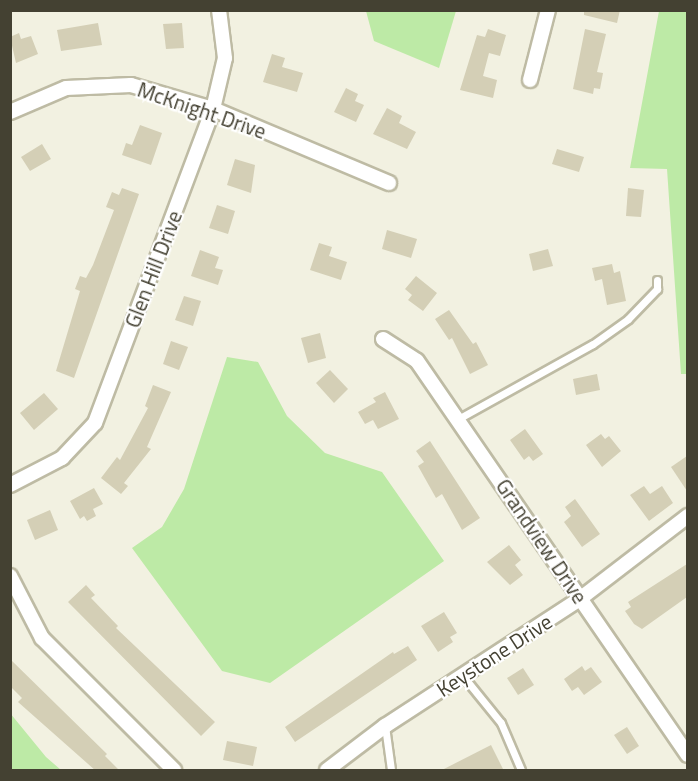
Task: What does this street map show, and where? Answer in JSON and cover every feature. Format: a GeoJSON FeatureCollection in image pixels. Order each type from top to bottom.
{"type":"FeatureCollection","features":[{"type":"Feature","properties":{"kind":"street","name":"Glen Hill Drive"},"geometry":{"type":"LineString","coordinates":[[10,484],[62,459],[95,423],[213,109],[225,58],[219,10]]}},
{"type":"Feature","properties":{"kind":"street"},"geometry":{"type":"LineString","coordinates":[[530,80],[548,10]]}},
{"type":"Feature","properties":{"kind":"street","name":"McKnight Drive"},"geometry":{"type":"LineString","coordinates":[[10,112],[66,88],[131,85],[213,109],[389,183]]}},
{"type":"Feature","properties":{"kind":"street","name":"Grandview Drive"},"geometry":{"type":"LineString","coordinates":[[383,339],[417,361],[685,747]]}},
{"type":"Feature","properties":{"kind":"street","name":"Keystone Drive"},"geometry":{"type":"LineString","coordinates":[[327,771],[385,726],[581,598],[687,516]]}},
{"type":"Feature","properties":{"kind":"street"},"geometry":{"type":"LineString","coordinates":[[10,576],[42,638],[174,771]]}},
{"type":"Feature","properties":{"kind":"lane"},"geometry":{"type":"LineString","coordinates":[[458,419],[593,344],[628,319],[657,289],[657,280]]}},
{"type":"Feature","properties":{"kind":"lane"},"geometry":{"type":"LineString","coordinates":[[463,676],[501,723],[521,771]]}},
{"type":"Feature","properties":{"kind":"lane"},"geometry":{"type":"LineString","coordinates":[[385,726],[391,771]]}},
{"type":"Feature","properties":{"kind":"green space"},"geometry":{"type":"Polygon","coordinates":[[[366,11],[456,11],[439,68],[374,41],[366,11]]]}},
{"type":"Feature","properties":{"kind":"green space"},"geometry":{"type":"Polygon","coordinates":[[[659,11],[687,11],[688,374],[681,374],[667,169],[630,168],[659,11]]]}},
{"type":"Feature","properties":{"kind":"green space"},"geometry":{"type":"Polygon","coordinates":[[[227,357],[258,362],[287,416],[325,453],[382,472],[444,561],[270,683],[222,671],[132,548],[162,527],[184,489],[227,357]]]}},
{"type":"Feature","properties":{"kind":"green space"},"geometry":{"type":"Polygon","coordinates":[[[10,713],[46,757],[61,770],[11,770],[10,713]]]}},
{"type":"Feature","properties":{"kind":"building"},"geometry":{"type":"Polygon","coordinates":[[[584,10],[620,10],[617,23],[584,15],[584,10]]]}},
{"type":"Feature","properties":{"kind":"building"},"geometry":{"type":"Polygon","coordinates":[[[98,23],[102,45],[61,51],[57,30],[98,23]]]}},
{"type":"Feature","properties":{"kind":"building"},"geometry":{"type":"Polygon","coordinates":[[[182,23],[184,48],[166,49],[163,24],[182,23]]]}},
{"type":"Feature","properties":{"kind":"building"},"geometry":{"type":"Polygon","coordinates":[[[488,29],[506,35],[500,56],[489,53],[483,76],[497,80],[493,98],[460,90],[477,35],[485,37],[488,29]]]}},
{"type":"Feature","properties":{"kind":"building"},"geometry":{"type":"Polygon","coordinates":[[[585,29],[606,34],[597,72],[603,73],[600,89],[594,88],[593,94],[573,89],[585,29]]]}},
{"type":"Feature","properties":{"kind":"building"},"geometry":{"type":"Polygon","coordinates":[[[19,33],[21,39],[31,36],[38,54],[16,63],[10,37],[19,33]]]}},
{"type":"Feature","properties":{"kind":"building"},"geometry":{"type":"Polygon","coordinates":[[[272,54],[285,58],[282,67],[303,73],[297,92],[263,82],[272,54]]]}},
{"type":"Feature","properties":{"kind":"building"},"geometry":{"type":"Polygon","coordinates":[[[346,88],[358,94],[355,101],[364,105],[356,122],[334,112],[346,88]]]}},
{"type":"Feature","properties":{"kind":"building"},"geometry":{"type":"Polygon","coordinates":[[[387,108],[402,116],[399,123],[416,132],[407,149],[373,134],[387,108]]]}},
{"type":"Feature","properties":{"kind":"building"},"geometry":{"type":"Polygon","coordinates":[[[140,125],[162,133],[151,165],[122,155],[126,143],[132,145],[140,125]]]}},
{"type":"Feature","properties":{"kind":"building"},"geometry":{"type":"Polygon","coordinates":[[[42,144],[51,159],[30,171],[21,157],[42,144]]]}},
{"type":"Feature","properties":{"kind":"building"},"geometry":{"type":"Polygon","coordinates":[[[557,149],[584,157],[579,172],[552,164],[557,149]]]}},
{"type":"Feature","properties":{"kind":"building"},"geometry":{"type":"Polygon","coordinates":[[[235,159],[255,165],[251,193],[227,185],[235,159]]]}},
{"type":"Feature","properties":{"kind":"building"},"geometry":{"type":"Polygon","coordinates":[[[122,188],[139,194],[74,378],[56,371],[80,291],[75,289],[80,276],[86,278],[93,265],[114,210],[106,207],[112,192],[119,195],[122,188]]]}},
{"type":"Feature","properties":{"kind":"building"},"geometry":{"type":"Polygon","coordinates":[[[628,188],[644,190],[641,217],[626,216],[628,188]]]}},
{"type":"Feature","properties":{"kind":"building"},"geometry":{"type":"Polygon","coordinates":[[[217,205],[235,211],[228,234],[209,228],[217,205]]]}},
{"type":"Feature","properties":{"kind":"building"},"geometry":{"type":"Polygon","coordinates":[[[387,230],[417,239],[411,258],[382,249],[387,230]]]}},
{"type":"Feature","properties":{"kind":"building"},"geometry":{"type":"Polygon","coordinates":[[[319,243],[332,247],[329,256],[347,262],[341,280],[310,270],[319,243]]]}},
{"type":"Feature","properties":{"kind":"building"},"geometry":{"type":"Polygon","coordinates":[[[548,249],[553,266],[533,271],[529,254],[548,249]]]}},
{"type":"Feature","properties":{"kind":"building"},"geometry":{"type":"Polygon","coordinates":[[[200,250],[219,257],[215,268],[223,270],[218,285],[191,276],[200,250]]]}},
{"type":"Feature","properties":{"kind":"building"},"geometry":{"type":"Polygon","coordinates":[[[612,264],[614,273],[620,271],[626,301],[607,305],[602,279],[595,281],[592,268],[612,264]]]}},
{"type":"Feature","properties":{"kind":"building"},"geometry":{"type":"Polygon","coordinates":[[[416,276],[437,293],[423,311],[408,300],[412,295],[405,289],[416,276]]]}},
{"type":"Feature","properties":{"kind":"building"},"geometry":{"type":"Polygon","coordinates":[[[184,296],[201,301],[193,326],[175,320],[184,296]]]}},
{"type":"Feature","properties":{"kind":"building"},"geometry":{"type":"Polygon","coordinates":[[[449,310],[473,344],[476,342],[488,365],[470,374],[452,338],[449,340],[435,319],[449,310]]]}},
{"type":"Feature","properties":{"kind":"building"},"geometry":{"type":"Polygon","coordinates":[[[320,333],[326,358],[308,363],[301,338],[320,333]]]}},
{"type":"Feature","properties":{"kind":"building"},"geometry":{"type":"Polygon","coordinates":[[[171,341],[188,347],[179,370],[163,364],[171,341]]]}},
{"type":"Feature","properties":{"kind":"building"},"geometry":{"type":"Polygon","coordinates":[[[330,370],[348,389],[334,403],[316,383],[330,370]]]}},
{"type":"Feature","properties":{"kind":"building"},"geometry":{"type":"Polygon","coordinates":[[[597,374],[600,390],[576,395],[573,379],[597,374]]]}},
{"type":"Feature","properties":{"kind":"building"},"geometry":{"type":"Polygon","coordinates":[[[153,385],[171,392],[147,447],[151,449],[124,483],[128,486],[121,494],[101,478],[117,457],[120,460],[148,408],[145,406],[153,385]]]}},
{"type":"Feature","properties":{"kind":"building"},"geometry":{"type":"Polygon","coordinates":[[[385,392],[399,419],[378,429],[373,420],[365,424],[358,412],[376,402],[373,398],[385,392]]]}},
{"type":"Feature","properties":{"kind":"building"},"geometry":{"type":"Polygon","coordinates":[[[44,393],[58,409],[34,430],[20,413],[44,393]]]}},
{"type":"Feature","properties":{"kind":"building"},"geometry":{"type":"Polygon","coordinates":[[[525,429],[543,454],[533,461],[529,456],[524,460],[510,440],[525,429]]]}},
{"type":"Feature","properties":{"kind":"building"},"geometry":{"type":"Polygon","coordinates":[[[601,434],[605,439],[609,436],[621,451],[602,467],[586,445],[601,434]]]}},
{"type":"Feature","properties":{"kind":"building"},"geometry":{"type":"Polygon","coordinates":[[[430,441],[480,518],[462,530],[442,494],[436,498],[418,466],[424,462],[416,451],[430,441]]]}},
{"type":"Feature","properties":{"kind":"building"},"geometry":{"type":"Polygon","coordinates":[[[687,456],[687,491],[671,467],[687,456]]]}},
{"type":"Feature","properties":{"kind":"building"},"geometry":{"type":"Polygon","coordinates":[[[644,486],[650,494],[662,486],[673,503],[649,521],[630,495],[644,486]]]}},
{"type":"Feature","properties":{"kind":"building"},"geometry":{"type":"Polygon","coordinates":[[[94,488],[103,504],[93,509],[96,516],[87,521],[84,516],[80,519],[70,501],[94,488]]]}},
{"type":"Feature","properties":{"kind":"building"},"geometry":{"type":"Polygon","coordinates":[[[575,499],[600,534],[582,547],[564,522],[571,516],[565,507],[575,499]]]}},
{"type":"Feature","properties":{"kind":"building"},"geometry":{"type":"Polygon","coordinates":[[[50,510],[58,530],[35,540],[27,520],[50,510]]]}},
{"type":"Feature","properties":{"kind":"building"},"geometry":{"type":"Polygon","coordinates":[[[509,545],[521,560],[515,565],[523,575],[510,585],[487,562],[509,545]]]}},
{"type":"Feature","properties":{"kind":"building"},"geometry":{"type":"Polygon","coordinates":[[[687,564],[687,597],[642,629],[634,624],[625,611],[631,607],[628,602],[687,564]]]}},
{"type":"Feature","properties":{"kind":"building"},"geometry":{"type":"Polygon","coordinates":[[[86,585],[95,595],[91,598],[118,626],[116,628],[215,722],[201,736],[68,602],[86,585]]]}},
{"type":"Feature","properties":{"kind":"building"},"geometry":{"type":"Polygon","coordinates":[[[444,612],[457,633],[450,637],[453,642],[438,652],[421,626],[444,612]]]}},
{"type":"Feature","properties":{"kind":"building"},"geometry":{"type":"Polygon","coordinates":[[[408,646],[417,660],[295,742],[285,727],[393,652],[394,654],[408,646]]]}},
{"type":"Feature","properties":{"kind":"building"},"geometry":{"type":"Polygon","coordinates":[[[10,659],[107,754],[105,756],[120,771],[96,771],[18,702],[22,698],[10,686],[10,659]]]}},
{"type":"Feature","properties":{"kind":"building"},"geometry":{"type":"Polygon","coordinates":[[[582,666],[585,671],[591,667],[602,682],[584,695],[578,687],[572,691],[564,679],[582,666]]]}},
{"type":"Feature","properties":{"kind":"building"},"geometry":{"type":"Polygon","coordinates":[[[523,668],[534,685],[518,695],[507,678],[523,668]]]}},
{"type":"Feature","properties":{"kind":"building"},"geometry":{"type":"Polygon","coordinates":[[[627,727],[639,746],[627,754],[614,735],[627,727]]]}},
{"type":"Feature","properties":{"kind":"building"},"geometry":{"type":"Polygon","coordinates":[[[227,741],[257,747],[253,766],[223,760],[227,741]]]}},
{"type":"Feature","properties":{"kind":"building"},"geometry":{"type":"Polygon","coordinates":[[[491,745],[504,771],[440,771],[491,745]]]}}]}
